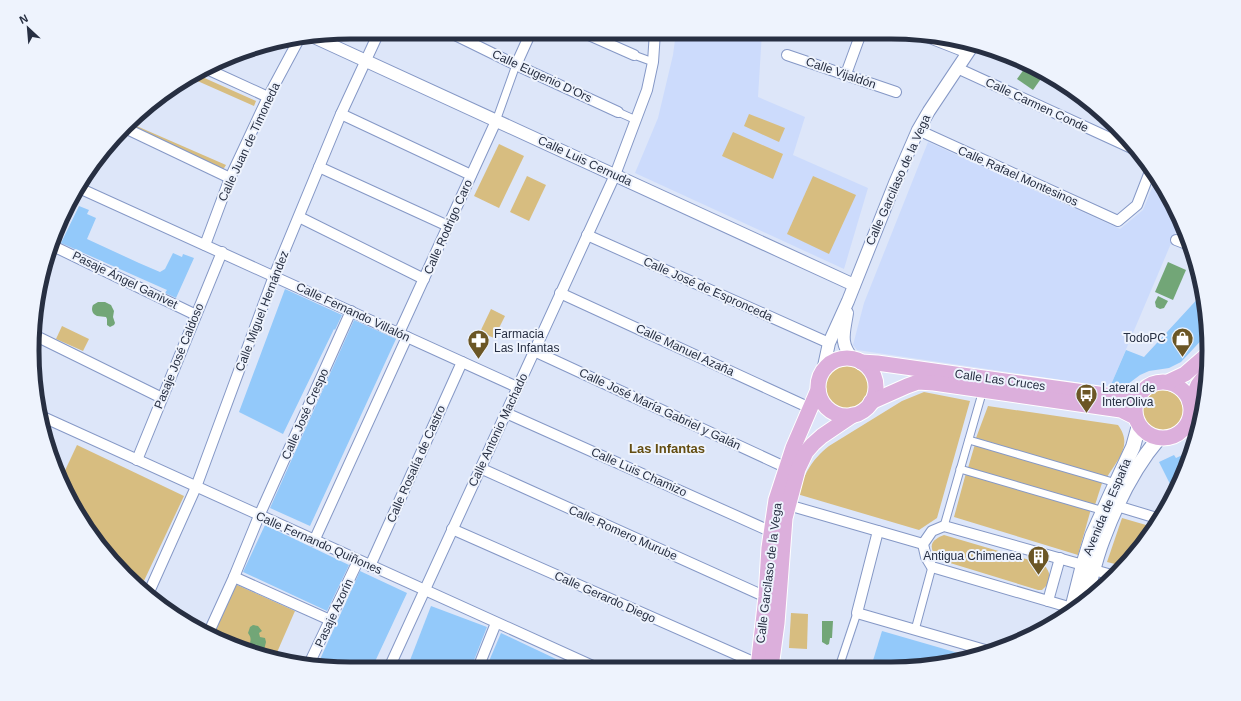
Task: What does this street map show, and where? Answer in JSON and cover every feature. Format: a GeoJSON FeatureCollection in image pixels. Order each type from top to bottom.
{"type":"FeatureCollection","features":[{"type":"Feature","properties":{"kind":"main road"},"geometry":{"type":"LineString","coordinates":[[844,358],[857,360],[868,368],[873,376],[876,384],[875,394],[871,402],[860,413],[843,416],[834,413],[826,408],[820,400],[818,384],[823,371],[828,364],[836,360],[844,358]]}},
{"type":"Feature","properties":{"kind":"main road","name":"Calle Las Cruces"},"geometry":{"type":"LineString","coordinates":[[857,360],[1120,397],[1139,394]]}},
{"type":"Feature","properties":{"kind":"main road"},"geometry":{"type":"LineString","coordinates":[[1168,382],[1185,374],[1202,360]]}},
{"type":"Feature","properties":{"kind":"main road"},"geometry":{"type":"LineString","coordinates":[[1193,421],[1178,434],[1168,438],[1151,436],[1144,431],[1137,421],[1134,409],[1135,401],[1144,388],[1152,383],[1160,381],[1176,384],[1187,395],[1194,420]]}},
{"type":"Feature","properties":{"kind":"main road","name":"Calle Las Cruces"},"geometry":{"type":"LineString","coordinates":[[871,402],[918,382],[934,383],[1121,410],[1137,421]]}},
{"type":"Feature","properties":{"kind":"main road"},"geometry":{"type":"LineString","coordinates":[[1190,403],[1200,383]]}},
{"type":"Feature","properties":{"kind":"main road","name":"Calle Garcilaso de la Vega"},"geometry":{"type":"LineString","coordinates":[[762,662],[769,548],[776,500],[793,448],[818,390]]}},
{"type":"Feature","properties":{"kind":"main road","name":"Calle Garcilaso de la Vega"},"geometry":{"type":"LineString","coordinates":[[763,662],[777,623],[785,518],[798,469],[806,452],[822,436],[853,415]]}},
{"type":"Feature","properties":{"kind":"main road","name":"Avenida de España"},"geometry":{"type":"LineString","coordinates":[[1086,593],[1092,536],[1133,447],[1137,421]]}},
{"type":"Feature","properties":{"kind":"main road","name":"Avenida de España"},"geometry":{"type":"LineString","coordinates":[[1075,602],[1088,568],[1103,540],[1117,506],[1145,454],[1159,438]]}},
{"type":"Feature","properties":{"kind":"street","name":"Calle Miguel Hernández"},"geometry":{"type":"LineString","coordinates":[[150,589],[196,488],[274,276],[341,114],[376,39]]}},
{"type":"Feature","properties":{"kind":"street","name":"Calle Eugenio D'Ors"},"geometry":{"type":"LineString","coordinates":[[462,39],[636,120]]}},
{"type":"Feature","properties":{"kind":"street"},"geometry":{"type":"LineString","coordinates":[[496,120],[516,65],[528,39]]}},
{"type":"Feature","properties":{"kind":"street"},"geometry":{"type":"LineString","coordinates":[[598,39],[653,62]]}},
{"type":"Feature","properties":{"kind":"street","name":"Calle Antonio Machado"},"geometry":{"type":"LineString","coordinates":[[392,662],[615,175],[647,90],[653,62],[655,39]]}},
{"type":"Feature","properties":{"kind":"street"},"geometry":{"type":"LineString","coordinates":[[846,74],[859,39]]}},
{"type":"Feature","properties":{"kind":"street","name":"Calle Luis Cernuda"},"geometry":{"type":"LineString","coordinates":[[322,41],[854,285]]}},
{"type":"Feature","properties":{"kind":"street","name":"Calle Juan de Timoneda"},"geometry":{"type":"LineString","coordinates":[[205,245],[230,178],[268,97],[296,44]]}},
{"type":"Feature","properties":{"kind":"street","name":"Calle Garcilaso de la Vega"},"geometry":{"type":"LineString","coordinates":[[823,371],[829,343],[848,301],[895,183],[918,130],[957,68],[970,50]]}},
{"type":"Feature","properties":{"kind":"street","name":"Calle Vijaldón"},"geometry":{"type":"LineString","coordinates":[[787,55],[896,92]]}},
{"type":"Feature","properties":{"kind":"street","name":"Calle Carmen Conde"},"geometry":{"type":"LineString","coordinates":[[957,68],[1125,145]]}},
{"type":"Feature","properties":{"kind":"street"},"geometry":{"type":"LineString","coordinates":[[212,71],[268,97]]}},
{"type":"Feature","properties":{"kind":"street"},"geometry":{"type":"LineString","coordinates":[[341,114],[471,175]]}},
{"type":"Feature","properties":{"kind":"street","name":"Calle Rodrigo Caro"},"geometry":{"type":"LineString","coordinates":[[314,541],[403,335],[424,279],[496,120]]}},
{"type":"Feature","properties":{"kind":"street"},"geometry":{"type":"LineString","coordinates":[[130,130],[230,178]]}},
{"type":"Feature","properties":{"kind":"street","name":"Calle Rafael Montesinos"},"geometry":{"type":"LineString","coordinates":[[918,130],[1118,221],[1137,205],[1149,175]]}},
{"type":"Feature","properties":{"kind":"street"},"geometry":{"type":"LineString","coordinates":[[320,167],[448,226]]}},
{"type":"Feature","properties":{"kind":"street","name":"Calle Fernando Villalón"},"geometry":{"type":"LineString","coordinates":[[84,190],[517,387]]}},
{"type":"Feature","properties":{"kind":"street"},"geometry":{"type":"LineString","coordinates":[[299,217],[424,279]]}},
{"type":"Feature","properties":{"kind":"street","name":"Calle José de Espronceda"},"geometry":{"type":"LineString","coordinates":[[587,235],[829,343]]}},
{"type":"Feature","properties":{"kind":"street"},"geometry":{"type":"LineString","coordinates":[[1176,240],[1182,242]]}},
{"type":"Feature","properties":{"kind":"street","name":"Pasaje Ángel Ganivet"},"geometry":{"type":"LineString","coordinates":[[57,248],[196,315]]}},
{"type":"Feature","properties":{"kind":"street","name":"Pasaje José Caldoso"},"geometry":{"type":"LineString","coordinates":[[137,460],[222,252]]}},
{"type":"Feature","properties":{"kind":"street","name":"Calle Manuel Azaña"},"geometry":{"type":"LineString","coordinates":[[560,293],[810,408]]}},
{"type":"Feature","properties":{"kind":"street","name":"Calle Garcilaso de la Vega"},"geometry":{"type":"LineString","coordinates":[[848,301],[843,342],[846,352],[857,360]]}},
{"type":"Feature","properties":{"kind":"street","name":"Calle José Crespo"},"geometry":{"type":"LineString","coordinates":[[210,629],[351,311]]}},
{"type":"Feature","properties":{"kind":"street"},"geometry":{"type":"LineString","coordinates":[[40,338],[162,398]]}},
{"type":"Feature","properties":{"kind":"street","name":"Calle José María Gabriel y Galán"},"geometry":{"type":"LineString","coordinates":[[534,351],[787,468]]}},
{"type":"Feature","properties":{"kind":"street","name":"Calle Rosalía de Castro"},"geometry":{"type":"LineString","coordinates":[[370,566],[462,362]]}},
{"type":"Feature","properties":{"kind":"street"},"geometry":{"type":"LineString","coordinates":[[944,526],[983,390]]}},
{"type":"Feature","properties":{"kind":"street","name":"Calle Luis Chamizo"},"geometry":{"type":"LineString","coordinates":[[506,413],[772,532]]}},
{"type":"Feature","properties":{"kind":"street","name":"Calle Fernando Quiñones"},"geometry":{"type":"LineString","coordinates":[[47,419],[196,488],[584,662]]}},
{"type":"Feature","properties":{"kind":"street"},"geometry":{"type":"LineString","coordinates":[[969,440],[1116,483]]}},
{"type":"Feature","properties":{"kind":"street","name":"Calle Romero Murube"},"geometry":{"type":"LineString","coordinates":[[480,468],[766,597]]}},
{"type":"Feature","properties":{"kind":"street"},"geometry":{"type":"LineString","coordinates":[[960,469],[1104,511]]}},
{"type":"Feature","properties":{"kind":"street"},"geometry":{"type":"LineString","coordinates":[[788,504],[923,544]]}},
{"type":"Feature","properties":{"kind":"street"},"geometry":{"type":"LineString","coordinates":[[1117,506],[1154,517]]}},
{"type":"Feature","properties":{"kind":"street"},"geometry":{"type":"LineString","coordinates":[[1066,609],[1048,601],[932,567],[926,557],[923,544],[932,531],[944,526],[1060,558],[1108,574]]}},
{"type":"Feature","properties":{"kind":"street","name":"Calle Gerardo Diego"},"geometry":{"type":"LineString","coordinates":[[452,529],[753,662]]}},
{"type":"Feature","properties":{"kind":"street"},"geometry":{"type":"LineString","coordinates":[[841,662],[857,612],[878,531]]}},
{"type":"Feature","properties":{"kind":"street"},"geometry":{"type":"LineString","coordinates":[[1048,601],[1060,558]]}},
{"type":"Feature","properties":{"kind":"street","name":"Pasaje Azorín"},"geometry":{"type":"LineString","coordinates":[[312,659],[358,561]]}},
{"type":"Feature","properties":{"kind":"street"},"geometry":{"type":"LineString","coordinates":[[915,630],[932,567]]}},
{"type":"Feature","properties":{"kind":"street"},"geometry":{"type":"LineString","coordinates":[[234,577],[330,620]]}},
{"type":"Feature","properties":{"kind":"street"},"geometry":{"type":"LineString","coordinates":[[857,612],[980,648]]}},
{"type":"Feature","properties":{"kind":"street"},"geometry":{"type":"LineString","coordinates":[[480,662],[496,623]]}},
{"type":"Feature","properties":{"kind":"shaded area"},"geometry":{"type":"Polygon","coordinates":[[[675,39],[762,39],[758,97],[805,117],[793,155],[868,188],[844,269],[635,173],[658,118],[673,55],[675,39]]]}},
{"type":"Feature","properties":{"kind":"shaded area"},"geometry":{"type":"Polygon","coordinates":[[[1024,69],[1041,78],[1033,90],[1017,79],[1024,69]]]}},
{"type":"Feature","properties":{"kind":"shaded area"},"geometry":{"type":"Polygon","coordinates":[[[202,77],[256,101],[254,106],[196,80],[202,77]]]}},
{"type":"Feature","properties":{"kind":"shaded area"},"geometry":{"type":"Polygon","coordinates":[[[749,114],[785,128],[779,142],[744,126],[749,114]]]}},
{"type":"Feature","properties":{"kind":"shaded area"},"geometry":{"type":"Polygon","coordinates":[[[135,125],[226,165],[219,176],[129,131],[135,125]]]}},
{"type":"Feature","properties":{"kind":"shaded area"},"geometry":{"type":"Polygon","coordinates":[[[733,132],[783,154],[773,179],[722,156],[733,132]]]}},
{"type":"Feature","properties":{"kind":"shaded area"},"geometry":{"type":"Polygon","coordinates":[[[928,142],[1120,229],[1143,210],[1154,184],[1177,229],[1110,387],[857,350],[853,345],[864,303],[928,142]]]}},
{"type":"Feature","properties":{"kind":"shaded area"},"geometry":{"type":"Polygon","coordinates":[[[499,144],[524,156],[499,208],[474,196],[499,144]]]}},
{"type":"Feature","properties":{"kind":"shaded area"},"geometry":{"type":"Polygon","coordinates":[[[527,176],[546,185],[529,221],[510,212],[527,176]]]}},
{"type":"Feature","properties":{"kind":"shaded area"},"geometry":{"type":"Polygon","coordinates":[[[813,176],[856,195],[829,254],[787,234],[813,176]]]}},
{"type":"Feature","properties":{"kind":"shaded area"},"geometry":{"type":"Polygon","coordinates":[[[1168,262],[1186,270],[1173,300],[1155,292],[1168,262]]]}},
{"type":"Feature","properties":{"kind":"shaded area"},"geometry":{"type":"Polygon","coordinates":[[[1158,296],[1168,301],[1164,308],[1160,309],[1156,307],[1155,302],[1158,296]]]}},
{"type":"Feature","properties":{"kind":"shaded area"},"geometry":{"type":"Polygon","coordinates":[[[98,302],[105,302],[111,305],[114,311],[114,325],[110,327],[107,325],[106,317],[97,316],[93,313],[93,305],[98,302]]]}},
{"type":"Feature","properties":{"kind":"shaded area"},"geometry":{"type":"Polygon","coordinates":[[[491,309],[505,316],[494,338],[480,332],[491,309]]]}},
{"type":"Feature","properties":{"kind":"shaded area"},"geometry":{"type":"Polygon","coordinates":[[[62,326],[89,339],[83,351],[56,339],[62,326]]]}},
{"type":"Feature","properties":{"kind":"shaded area"},"geometry":{"type":"Polygon","coordinates":[[[846,364],[859,368],[865,374],[869,387],[865,400],[859,406],[846,410],[833,406],[827,400],[823,387],[827,374],[833,368],[846,364]]]}},
{"type":"Feature","properties":{"kind":"shaded area"},"geometry":{"type":"Polygon","coordinates":[[[1162,390],[1174,394],[1180,400],[1184,412],[1180,424],[1174,430],[1162,434],[1150,430],[1144,424],[1140,412],[1144,400],[1150,394],[1162,390]]]}},
{"type":"Feature","properties":{"kind":"shaded area"},"geometry":{"type":"Polygon","coordinates":[[[924,392],[970,401],[937,518],[919,530],[797,494],[813,462],[829,446],[902,401],[924,392]]]}},
{"type":"Feature","properties":{"kind":"shaded area"},"geometry":{"type":"Polygon","coordinates":[[[988,406],[1118,425],[1124,439],[1122,452],[1107,477],[976,438],[988,406]]]}},
{"type":"Feature","properties":{"kind":"shaded area"},"geometry":{"type":"Polygon","coordinates":[[[975,444],[1103,480],[1095,505],[968,468],[975,444]]]}},
{"type":"Feature","properties":{"kind":"shaded area"},"geometry":{"type":"Polygon","coordinates":[[[77,445],[184,496],[143,583],[116,556],[91,524],[64,472],[77,445]]]}},
{"type":"Feature","properties":{"kind":"shaded area"},"geometry":{"type":"Polygon","coordinates":[[[966,473],[1091,509],[1078,555],[954,517],[966,473]]]}},
{"type":"Feature","properties":{"kind":"shaded area"},"geometry":{"type":"Polygon","coordinates":[[[1122,518],[1149,526],[1117,565],[1107,562],[1122,518]]]}},
{"type":"Feature","properties":{"kind":"shaded area"},"geometry":{"type":"Polygon","coordinates":[[[944,535],[1043,564],[1046,567],[1050,577],[1048,584],[1042,590],[1038,590],[937,559],[932,545],[935,540],[944,535]]]}},
{"type":"Feature","properties":{"kind":"shaded area"},"geometry":{"type":"Polygon","coordinates":[[[235,584],[295,611],[277,653],[250,645],[215,631],[235,584]]]}},
{"type":"Feature","properties":{"kind":"shaded area"},"geometry":{"type":"Polygon","coordinates":[[[791,613],[808,614],[807,649],[789,648],[791,613]]]}},
{"type":"Feature","properties":{"kind":"shaded area"},"geometry":{"type":"Polygon","coordinates":[[[822,621],[833,621],[832,638],[830,638],[829,644],[827,645],[822,642],[822,621]]]}},
{"type":"Feature","properties":{"kind":"shaded area"},"geometry":{"type":"Polygon","coordinates":[[[253,625],[258,626],[262,631],[259,633],[260,637],[265,638],[266,642],[264,649],[250,645],[251,639],[248,633],[250,627],[253,625]]]}},
{"type":"Feature","properties":{"kind":"building"},"geometry":{"type":"Polygon","coordinates":[[[79,206],[89,210],[87,214],[96,218],[87,239],[139,263],[160,272],[165,269],[173,253],[182,257],[183,254],[194,258],[176,298],[165,293],[167,290],[61,243],[79,206]]]}},
{"type":"Feature","properties":{"kind":"building"},"geometry":{"type":"Polygon","coordinates":[[[285,289],[342,315],[283,434],[239,412],[285,289]]]}},
{"type":"Feature","properties":{"kind":"building"},"geometry":{"type":"Polygon","coordinates":[[[1197,299],[1201,340],[1181,362],[1169,368],[1149,371],[1140,375],[1124,387],[1110,387],[1126,350],[1144,357],[1197,299]]]}},
{"type":"Feature","properties":{"kind":"building"},"geometry":{"type":"Polygon","coordinates":[[[354,320],[396,339],[310,526],[270,508],[354,320]]]}},
{"type":"Feature","properties":{"kind":"building"},"geometry":{"type":"Polygon","coordinates":[[[1184,454],[1172,483],[1170,484],[1159,462],[1174,455],[1176,458],[1184,454]]]}},
{"type":"Feature","properties":{"kind":"building"},"geometry":{"type":"Polygon","coordinates":[[[265,525],[349,565],[327,611],[243,572],[265,525]]]}},
{"type":"Feature","properties":{"kind":"building"},"geometry":{"type":"Polygon","coordinates":[[[360,571],[407,593],[375,662],[320,660],[360,571]]]}},
{"type":"Feature","properties":{"kind":"building"},"geometry":{"type":"Polygon","coordinates":[[[431,606],[487,627],[473,662],[409,662],[431,606]]]}},
{"type":"Feature","properties":{"kind":"building"},"geometry":{"type":"Polygon","coordinates":[[[882,631],[960,654],[911,661],[873,662],[882,631]]]}},
{"type":"Feature","properties":{"kind":"building"},"geometry":{"type":"Polygon","coordinates":[[[501,633],[562,662],[489,662],[501,633]]]}},
{"type":"Feature","properties":{"kind":"place","name":"TodoPC"},"geometry":{"type":"Point","coordinates":[1182,358]}},
{"type":"Feature","properties":{"kind":"place","name":"Farmacia Las Infantas"},"geometry":{"type":"Point","coordinates":[478,360]}},
{"type":"Feature","properties":{"kind":"place","name":"Lateral de InterOliva"},"geometry":{"type":"Point","coordinates":[1086,414]}},
{"type":"Feature","properties":{"kind":"place","name":"Antigua Chimenea"},"geometry":{"type":"Point","coordinates":[1038,576]}},
{"type":"Feature","properties":{"kind":"district","name":"Las Infantas"},"geometry":{"type":"Point","coordinates":[667,448]}}]}
